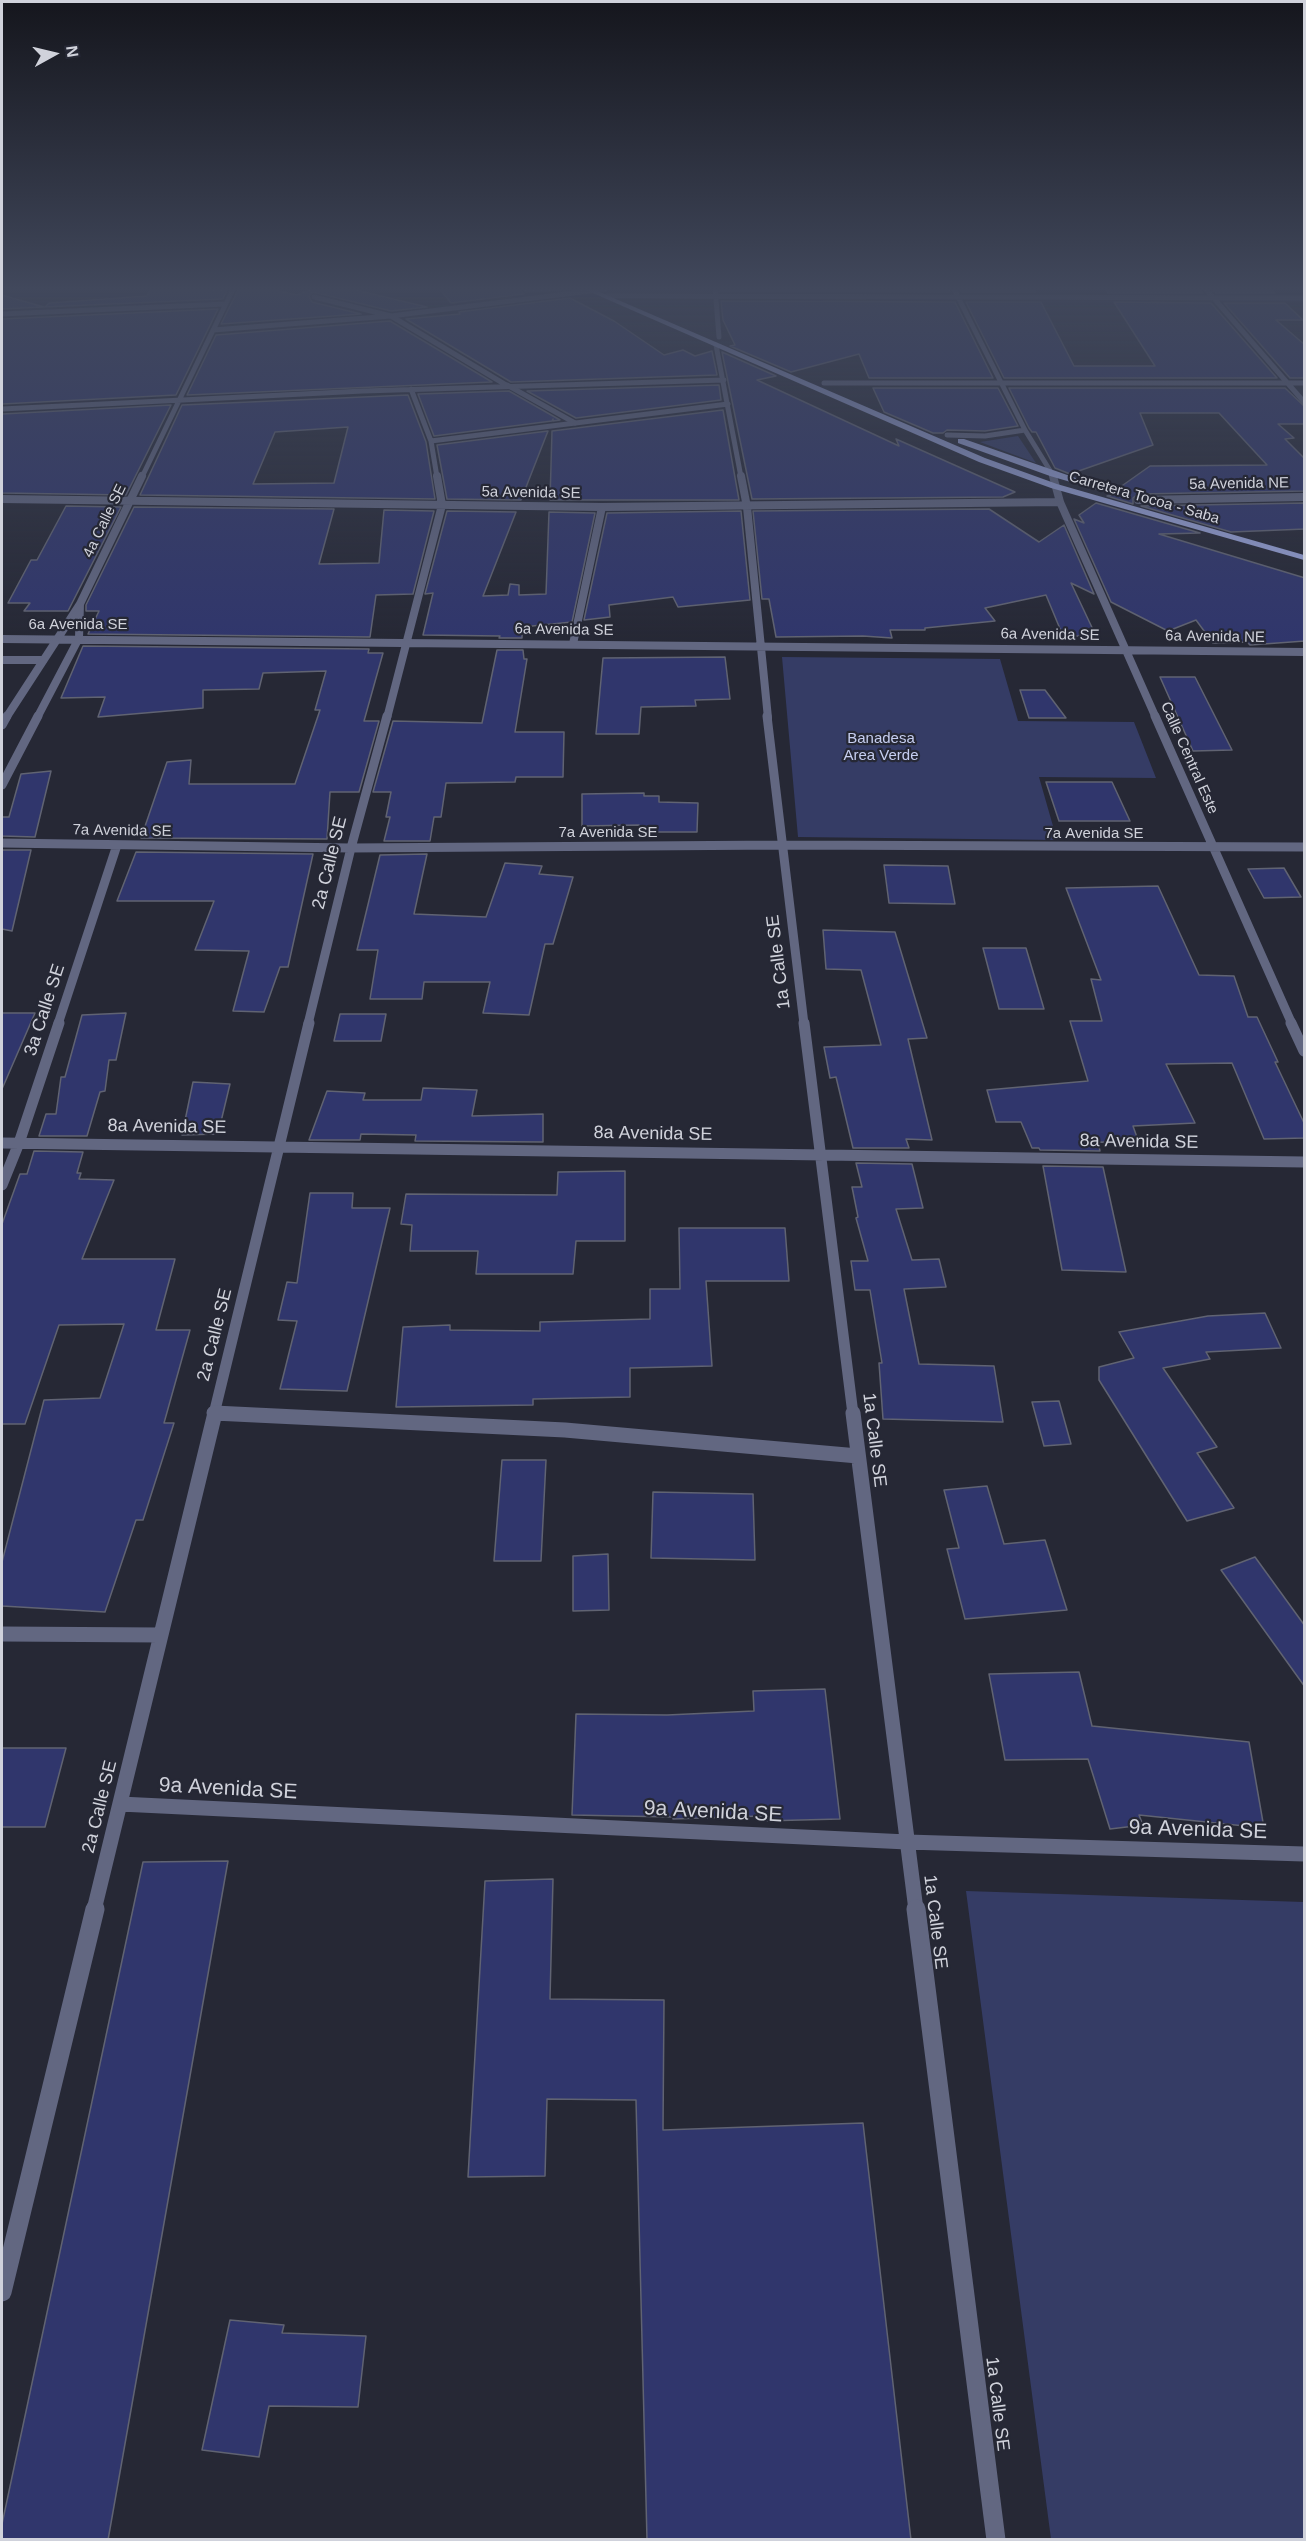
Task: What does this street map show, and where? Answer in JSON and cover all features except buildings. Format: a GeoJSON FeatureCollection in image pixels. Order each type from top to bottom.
{"type":"FeatureCollection","features":[{"type":"Feature","properties":{"kind":"main road","name":"Carretera Tocoa - Saba"},"geometry":{"type":"LineString","coordinates":[[857,406],[929,439],[1054,486],[1305,558]]}},
{"type":"Feature","properties":{"kind":"main road","name":"Carretera Tocoa - Saba"},"geometry":{"type":"LineString","coordinates":[[876,406],[947,435],[1053,474],[1117,493]]}},
{"type":"Feature","properties":{"kind":"main road","name":"Carretera Tocoa - Saba"},"geometry":{"type":"LineString","coordinates":[[1127,497],[1171,510]]}},
{"type":"Feature","properties":{"kind":"main road","name":"Carretera Tocoa - Saba"},"geometry":{"type":"LineString","coordinates":[[1227,526],[1305,549]]}},
{"type":"Feature","properties":{"kind":"street"},"geometry":{"type":"LineString","coordinates":[[2,409],[58,406]]}},
{"type":"Feature","properties":{"kind":"street","name":"4a Calle SE"},"geometry":{"type":"LineString","coordinates":[[2,725],[80,604],[177,406]]}},
{"type":"Feature","properties":{"kind":"street","name":"2a Calle SE"},"geometry":{"type":"LineString","coordinates":[[2,2292],[351,848],[408,641],[442,505],[431,441],[417,406]]}},
{"type":"Feature","properties":{"kind":"street"},"geometry":{"type":"LineString","coordinates":[[544,406],[575,423]]}},
{"type":"Feature","properties":{"kind":"street"},"geometry":{"type":"LineString","coordinates":[[431,441],[715,406]]}},
{"type":"Feature","properties":{"kind":"street","name":"1a Calle SE"},"geometry":{"type":"LineString","coordinates":[[728,406],[747,507],[759,646],[820,1155],[996,2540]]}},
{"type":"Feature","properties":{"kind":"street"},"geometry":{"type":"LineString","coordinates":[[1013,406],[1025,430],[1053,474]]}},
{"type":"Feature","properties":{"kind":"street"},"geometry":{"type":"LineString","coordinates":[[947,435],[985,436],[1025,430]]}},
{"type":"Feature","properties":{"kind":"street","name":"Calle Central Este"},"geometry":{"type":"LineString","coordinates":[[1053,474],[1054,486],[1060,502],[1305,1052]]}},
{"type":"Feature","properties":{"kind":"street","name":"5a Avenida NE"},"geometry":{"type":"LineString","coordinates":[[1138,500],[1305,497]]}},
{"type":"Feature","properties":{"kind":"street","name":"5a Avenida SE"},"geometry":{"type":"LineString","coordinates":[[2,500],[602,507],[1060,502]]}},
{"type":"Feature","properties":{"kind":"street"},"geometry":{"type":"LineString","coordinates":[[573,644],[602,507]]}},
{"type":"Feature","properties":{"kind":"street","name":"4a Calle SE"},"geometry":{"type":"LineString","coordinates":[[2,785],[79,638],[80,604]]}},
{"type":"Feature","properties":{"kind":"street","name":"6a Avenida SE"},"geometry":{"type":"LineString","coordinates":[[2,639],[408,641],[1126,650]]}},
{"type":"Feature","properties":{"kind":"street","name":"6a Avenida NE"},"geometry":{"type":"LineString","coordinates":[[1126,650],[1305,652]]}},
{"type":"Feature","properties":{"kind":"street"},"geometry":{"type":"LineString","coordinates":[[2,660],[42,660]]}},
{"type":"Feature","properties":{"kind":"street","name":"7a Avenida SE"},"geometry":{"type":"LineString","coordinates":[[2,843],[351,848],[783,845],[1305,847]]}},
{"type":"Feature","properties":{"kind":"street","name":"3a Calle SE"},"geometry":{"type":"LineString","coordinates":[[2,1185],[19,1143],[117,845]]}},
{"type":"Feature","properties":{"kind":"street","name":"8a Avenida SE"},"geometry":{"type":"LineString","coordinates":[[2,1143],[1305,1162]]}},
{"type":"Feature","properties":{"kind":"street"},"geometry":{"type":"LineString","coordinates":[[214,1413],[565,1430],[858,1456]]}},
{"type":"Feature","properties":{"kind":"street"},"geometry":{"type":"LineString","coordinates":[[2,1634],[161,1635]]}},
{"type":"Feature","properties":{"kind":"street","name":"9a Avenida SE"},"geometry":{"type":"LineString","coordinates":[[120,1804],[907,1842],[1305,1854]]}},
{"type":"Feature","properties":{"kind":"green space"},"geometry":{"type":"Polygon","coordinates":[[[1018,436],[1036,463],[980,442],[1018,436]]]}},
{"type":"Feature","properties":{"kind":"green space","name":"Banadesa Area Verde"},"geometry":{"type":"Polygon","coordinates":[[[782,657],[1000,659],[1018,721],[1134,722],[1156,778],[1039,777],[1057,840],[798,837],[782,657]]]}},
{"type":"Feature","properties":{"kind":"green space"},"geometry":{"type":"Polygon","coordinates":[[[966,1891],[1304,1902],[1304,2539],[1051,2539],[966,1891]]]}}]}
